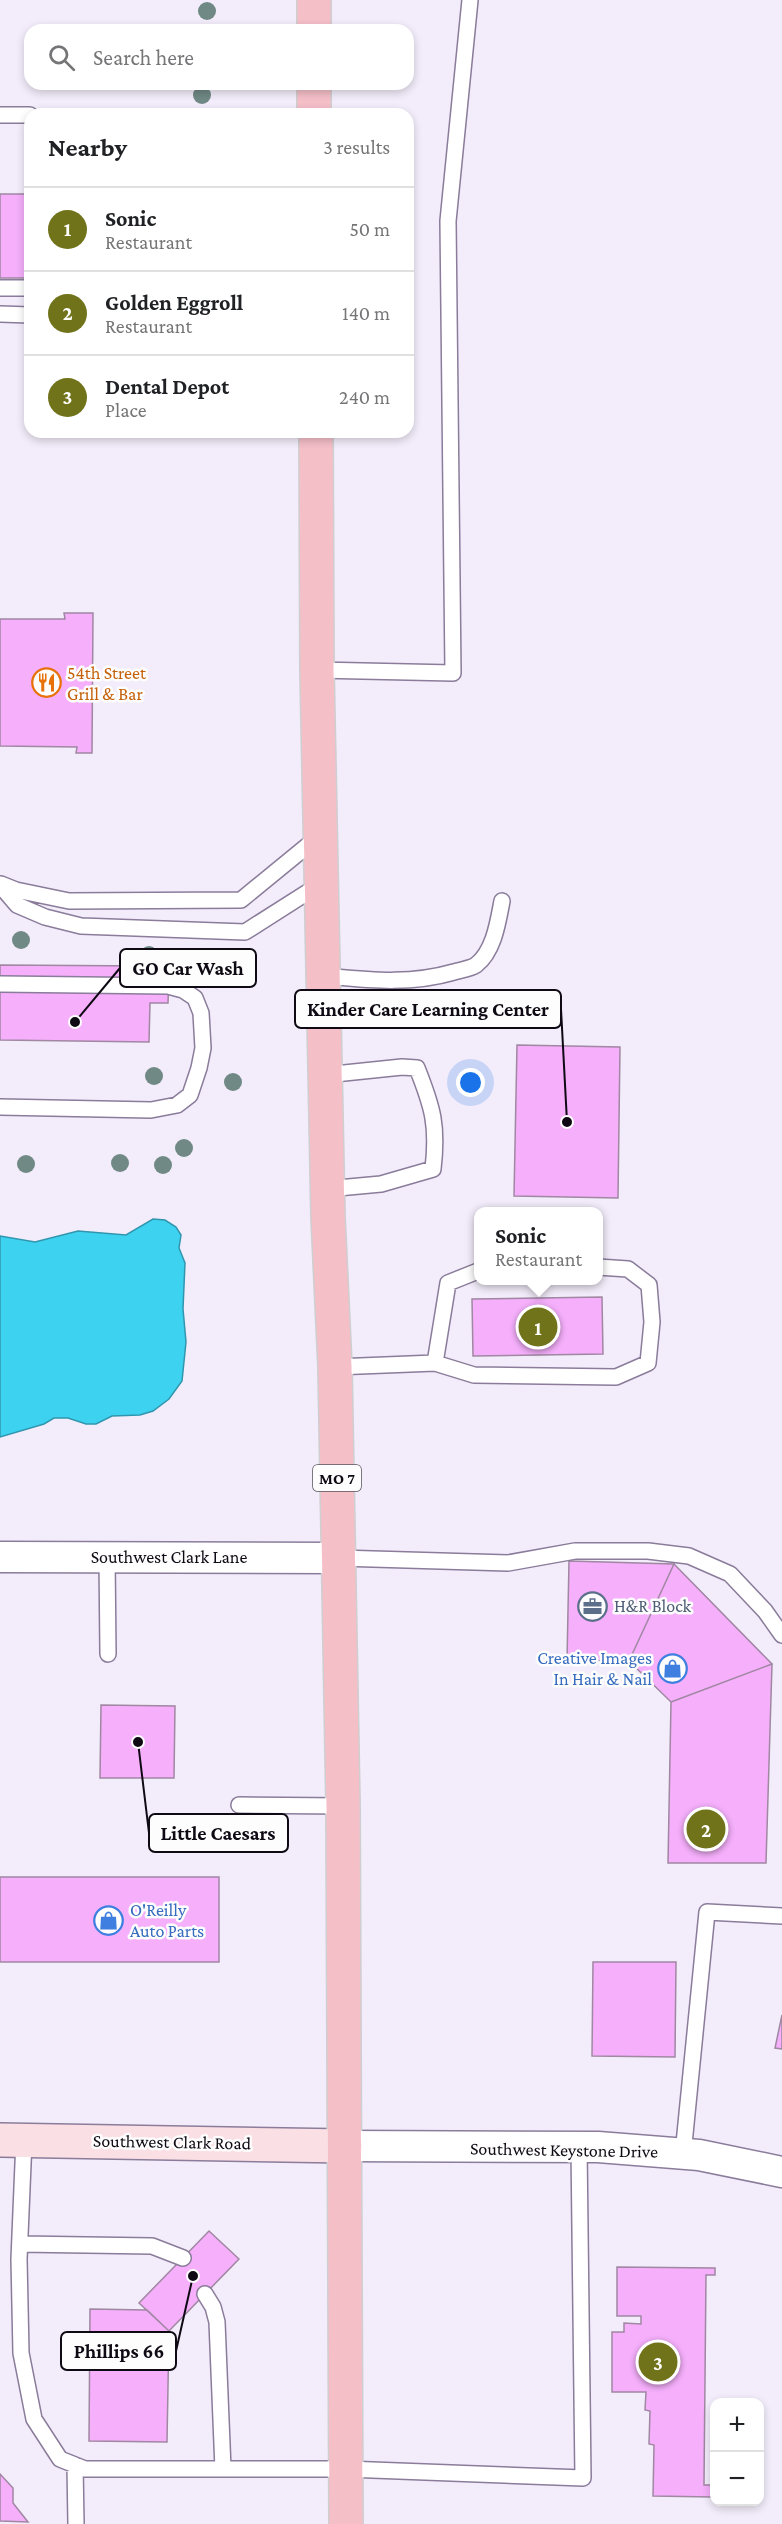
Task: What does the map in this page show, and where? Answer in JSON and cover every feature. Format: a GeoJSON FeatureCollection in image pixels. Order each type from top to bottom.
{"type":"FeatureCollection","features":[{"type":"Feature","properties":{"kind":"main road"},"geometry":{"type":"LineString","coordinates":[[314,0],[314,24]]}},
{"type":"Feature","properties":{"kind":"main road"},"geometry":{"type":"LineString","coordinates":[[314,90],[314,108]]}},
{"type":"Feature","properties":{"kind":"main road","name":"MO 7"},"geometry":{"type":"LineString","coordinates":[[316,438],[317,670],[327,1189],[335,1367],[343,1806],[346,2524]]}},
{"type":"Feature","properties":{"kind":"street","name":"Southwest Clark Lane"},"geometry":{"type":"LineString","coordinates":[[0,1557],[339,1558]]}},
{"type":"Feature","properties":{"kind":"street","name":"Southwest Clark Road"},"geometry":{"type":"LineString","coordinates":[[12,2140],[345,2146]]}},
{"type":"Feature","properties":{"kind":"street","name":"Southwest Keystone Drive"},"geometry":{"type":"LineString","coordinates":[[345,2146],[579,2147],[683,2154],[782,2172]]}},
{"type":"Feature","properties":{"kind":"lane"},"geometry":{"type":"LineString","coordinates":[[317,670],[453,673],[448,221],[470,0]]}},
{"type":"Feature","properties":{"kind":"lane"},"geometry":{"type":"LineString","coordinates":[[0,115],[24,115]]}},
{"type":"Feature","properties":{"kind":"lane"},"geometry":{"type":"LineString","coordinates":[[0,288],[24,288]]}},
{"type":"Feature","properties":{"kind":"lane"},"geometry":{"type":"LineString","coordinates":[[0,314],[24,315]]}},
{"type":"Feature","properties":{"kind":"lane"},"geometry":{"type":"LineString","coordinates":[[0,884],[16,890],[69,901],[241,900],[321,835]]}},
{"type":"Feature","properties":{"kind":"lane"},"geometry":{"type":"LineString","coordinates":[[0,884],[17,905],[81,926],[245,932],[322,883]]}},
{"type":"Feature","properties":{"kind":"lane"},"geometry":{"type":"LineString","coordinates":[[324,976],[392,982],[441,976],[475,966],[486,953],[498,923],[502,901]]}},
{"type":"Feature","properties":{"kind":"lane"},"geometry":{"type":"LineString","coordinates":[[0,984],[168,986],[183,990],[195,998],[201,1013],[203,1048],[190,1095],[177,1105],[151,1110],[0,1107]]}},
{"type":"Feature","properties":{"kind":"lane"},"geometry":{"type":"LineString","coordinates":[[325,1076],[402,1067],[417,1068],[432,1106],[436,1144],[433,1169],[381,1184],[327,1189]]}},
{"type":"Feature","properties":{"kind":"lane"},"geometry":{"type":"LineString","coordinates":[[335,1367],[435,1363],[474,1375],[616,1377],[648,1362],[652,1322],[649,1285],[628,1269],[603,1267]]}},
{"type":"Feature","properties":{"kind":"lane"},"geometry":{"type":"LineString","coordinates":[[435,1363],[448,1283],[474,1273]]}},
{"type":"Feature","properties":{"kind":"lane"},"geometry":{"type":"LineString","coordinates":[[339,1558],[508,1563],[575,1551],[648,1551],[689,1556],[730,1574],[765,1611],[782,1635]]}},
{"type":"Feature","properties":{"kind":"lane"},"geometry":{"type":"LineString","coordinates":[[107,1557],[108,1654]]}},
{"type":"Feature","properties":{"kind":"lane"},"geometry":{"type":"LineString","coordinates":[[239,1805],[343,1806]]}},
{"type":"Feature","properties":{"kind":"lane"},"geometry":{"type":"LineString","coordinates":[[683,2154],[707,1912],[782,1916]]}},
{"type":"Feature","properties":{"kind":"lane"},"geometry":{"type":"LineString","coordinates":[[12,2140],[20,2244],[21,2353],[34,2419],[60,2459],[85,2469],[346,2469],[583,2478],[579,2147]]}},
{"type":"Feature","properties":{"kind":"lane"},"geometry":{"type":"LineString","coordinates":[[20,2244],[152,2246],[183,2258]]}},
{"type":"Feature","properties":{"kind":"lane"},"geometry":{"type":"LineString","coordinates":[[205,2294],[213,2307],[217,2322],[223,2469]]}},
{"type":"Feature","properties":{"kind":"lane"},"geometry":{"type":"LineString","coordinates":[[75,2465],[76,2524]]}},
{"type":"Feature","properties":{"kind":"water"},"geometry":{"type":"Polygon","coordinates":[[[153,1219],[165,1220],[176,1227],[181,1235],[179,1248],[185,1263],[183,1309],[186,1342],[182,1381],[169,1399],[153,1411],[140,1415],[112,1416],[96,1424],[86,1424],[68,1418],[54,1418],[44,1424],[0,1437],[0,1236],[35,1242],[78,1231],[126,1235],[153,1219]]]}},
{"type":"Feature","properties":{"kind":"building"},"geometry":{"type":"Polygon","coordinates":[[[0,194],[24,194],[24,278],[0,278],[0,194]]]}},
{"type":"Feature","properties":{"kind":"building","name":"54th Street Grill & Bar"},"geometry":{"type":"Polygon","coordinates":[[[64,613],[93,613],[92,753],[76,753],[77,747],[0,746],[0,619],[65,619],[64,613]]]}},
{"type":"Feature","properties":{"kind":"building"},"geometry":{"type":"Polygon","coordinates":[[[0,965],[150,966],[150,971],[169,971],[168,1003],[150,1003],[149,1042],[0,1040],[0,965]]]}},
{"type":"Feature","properties":{"kind":"building"},"geometry":{"type":"Polygon","coordinates":[[[517,1045],[620,1047],[618,1198],[514,1196],[517,1045]]]}},
{"type":"Feature","properties":{"kind":"building"},"geometry":{"type":"Polygon","coordinates":[[[602,1297],[603,1354],[473,1356],[472,1299],[602,1297]]]}},
{"type":"Feature","properties":{"kind":"building"},"geometry":{"type":"Polygon","coordinates":[[[569,1561],[674,1564],[629,1661],[567,1660],[569,1561]]]}},
{"type":"Feature","properties":{"kind":"building"},"geometry":{"type":"Polygon","coordinates":[[[674,1564],[772,1664],[671,1702],[629,1661],[674,1564]]]}},
{"type":"Feature","properties":{"kind":"building"},"geometry":{"type":"Polygon","coordinates":[[[772,1664],[766,1863],[668,1863],[671,1702],[772,1664]]]}},
{"type":"Feature","properties":{"kind":"building"},"geometry":{"type":"Polygon","coordinates":[[[101,1705],[175,1706],[174,1778],[100,1778],[101,1705]]]}},
{"type":"Feature","properties":{"kind":"building","name":"O'Reilly Auto Parts"},"geometry":{"type":"Polygon","coordinates":[[[0,1877],[219,1877],[219,1962],[0,1962],[0,1877]]]}},
{"type":"Feature","properties":{"kind":"building"},"geometry":{"type":"Polygon","coordinates":[[[593,1962],[676,1962],[675,2057],[592,2056],[593,1962]]]}},
{"type":"Feature","properties":{"kind":"building"},"geometry":{"type":"Polygon","coordinates":[[[782,2015],[782,2049],[775,2048],[782,2015]]]}},
{"type":"Feature","properties":{"kind":"building"},"geometry":{"type":"Polygon","coordinates":[[[209,2231],[239,2259],[169,2331],[139,2303],[209,2231]]]}},
{"type":"Feature","properties":{"kind":"building"},"geometry":{"type":"Polygon","coordinates":[[[617,2267],[715,2268],[715,2275],[706,2275],[704,2485],[710,2485],[710,2497],[653,2496],[654,2445],[649,2444],[650,2411],[645,2410],[646,2392],[612,2392],[612,2332],[624,2332],[624,2323],[641,2324],[641,2316],[617,2316],[617,2267]]]}},
{"type":"Feature","properties":{"kind":"building"},"geometry":{"type":"Polygon","coordinates":[[[90,2309],[147,2310],[169,2331],[167,2442],[89,2441],[90,2309]]]}},
{"type":"Feature","properties":{"kind":"building"},"geometry":{"type":"Polygon","coordinates":[[[0,2474],[13,2488],[13,2503],[28,2522],[0,2521],[0,2474]]]}},
{"type":"Feature","properties":{"kind":"place","name":"54th Street Grill & Bar"},"geometry":{"type":"Point","coordinates":[46,683]}},
{"type":"Feature","properties":{"kind":"place","name":"GO Car Wash"},"geometry":{"type":"Point","coordinates":[75,1022]}},
{"type":"Feature","properties":{"kind":"place","name":"Kinder Care Learning Center"},"geometry":{"type":"Point","coordinates":[567,1122]}},
{"type":"Feature","properties":{"kind":"place","name":"Sonic"},"geometry":{"type":"Point","coordinates":[538,1327]}},
{"type":"Feature","properties":{"kind":"place","name":"H&R Block"},"geometry":{"type":"Point","coordinates":[593,1606]}},
{"type":"Feature","properties":{"kind":"place","name":"Creative Images In Hair & Nail"},"geometry":{"type":"Point","coordinates":[673,1668]}},
{"type":"Feature","properties":{"kind":"place","name":"Little Caesars"},"geometry":{"type":"Point","coordinates":[138,1742]}},
{"type":"Feature","properties":{"kind":"place","name":"Golden Eggroll"},"geometry":{"type":"Point","coordinates":[706,1829]}},
{"type":"Feature","properties":{"kind":"place","name":"O'Reilly Auto Parts"},"geometry":{"type":"Point","coordinates":[109,1920]}},
{"type":"Feature","properties":{"kind":"place","name":"Phillips 66"},"geometry":{"type":"Point","coordinates":[193,2276]}},
{"type":"Feature","properties":{"kind":"place","name":"Dental Depot"},"geometry":{"type":"Point","coordinates":[658,2362]}}]}
